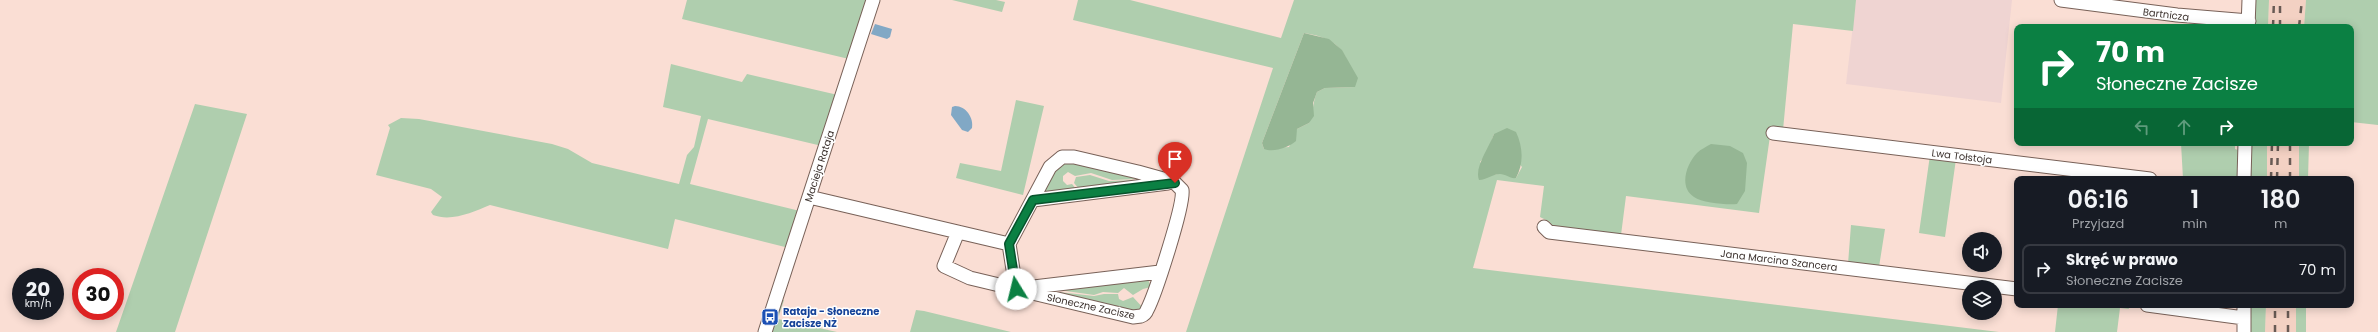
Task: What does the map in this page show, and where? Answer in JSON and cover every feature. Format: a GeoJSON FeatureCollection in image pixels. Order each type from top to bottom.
{"type":"FeatureCollection","features":[{"type":"Feature","properties":{"kind":"street","name":"Macieja Rataja"},"geometry":{"type":"LineString","coordinates":[[765,332],[873,0]]}},
{"type":"Feature","properties":{"kind":"street","name":"Bartnicza"},"geometry":{"type":"LineString","coordinates":[[2061,0],[2249,24]]}},
{"type":"Feature","properties":{"kind":"street"},"geometry":{"type":"LineString","coordinates":[[2249,0],[2249,24]]}},
{"type":"Feature","properties":{"kind":"street","name":"Lwa Tołstoja"},"geometry":{"type":"LineString","coordinates":[[1773,133],[2125,176]]}},
{"type":"Feature","properties":{"kind":"street"},"geometry":{"type":"LineString","coordinates":[[2244,176],[2245,146]]}},
{"type":"Feature","properties":{"kind":"street"},"geometry":{"type":"LineString","coordinates":[[1016,289],[1009,244],[1052,165],[1065,157],[1081,159],[1174,182]]}},
{"type":"Feature","properties":{"kind":"street"},"geometry":{"type":"LineString","coordinates":[[1033,200],[1174,182]]}},
{"type":"Feature","properties":{"kind":"street","name":"Słoneczne Zacisze"},"geometry":{"type":"LineString","coordinates":[[958,232],[944,266],[970,278],[1137,317],[1143,315],[1148,309],[1183,200],[1182,190],[1174,182]]}},
{"type":"Feature","properties":{"kind":"street"},"geometry":{"type":"LineString","coordinates":[[809,197],[1009,244]]}},
{"type":"Feature","properties":{"kind":"street","name":"Jana Marcina Szancera"},"geometry":{"type":"LineString","coordinates":[[1544,227],[1548,232],[2014,289]]}},
{"type":"Feature","properties":{"kind":"street","name":"Słoneczne Zacisze"},"geometry":{"type":"LineString","coordinates":[[1016,289],[1160,272]]}},
{"type":"Feature","properties":{"kind":"street"},"geometry":{"type":"LineString","coordinates":[[2169,308],[2244,318]]}},
{"type":"Feature","properties":{"kind":"street"},"geometry":{"type":"LineString","coordinates":[[2244,308],[2244,332]]}},
{"type":"Feature","properties":{"kind":"shaded area"},"geometry":{"type":"Polygon","coordinates":[[[1856,0],[2012,0],[2001,103],[1846,84],[1856,0]]]}},
{"type":"Feature","properties":{"kind":"shaded area"},"geometry":{"type":"Polygon","coordinates":[[[2269,0],[2306,0],[2304,24],[2268,24],[2269,0]]]}},
{"type":"Feature","properties":{"kind":"shaded area"},"geometry":{"type":"Polygon","coordinates":[[[2267,146],[2299,146],[2299,176],[2267,176],[2267,146]]]}},
{"type":"Feature","properties":{"kind":"shaded area"},"geometry":{"type":"Polygon","coordinates":[[[2266,308],[2296,308],[2296,332],[2265,332],[2266,308]]]}},
{"type":"Feature","properties":{"kind":"green space"},"geometry":{"type":"Polygon","coordinates":[[[687,0],[867,0],[849,59],[682,19],[687,0]]]}},
{"type":"Feature","properties":{"kind":"green space"},"geometry":{"type":"Polygon","coordinates":[[[952,0],[996,0],[1005,2],[1002,12],[952,0]]]}},
{"type":"Feature","properties":{"kind":"green space"},"geometry":{"type":"Polygon","coordinates":[[[1078,0],[1130,0],[1281,38],[1294,0],[1856,0],[1853,31],[1793,24],[1783,130],[1770,136],[1759,213],[1626,196],[1621,235],[1551,228],[1550,222],[1540,217],[1544,186],[1497,180],[1473,268],[1999,332],[1186,332],[1273,68],[1073,20],[1078,0]],[[1304,33],[1262,143],[1264,149],[1289,147],[1297,129],[1309,123],[1317,92],[1325,88],[1355,87],[1349,65],[1340,49],[1334,43],[1326,39],[1304,33]],[[1494,134],[1487,153],[1480,162],[1493,175],[1502,173],[1516,178],[1522,167],[1494,134]]]}},
{"type":"Feature","properties":{"kind":"green space"},"geometry":{"type":"Polygon","coordinates":[[[2252,0],[2269,0],[2268,24],[2252,24],[2252,0]]]}},
{"type":"Feature","properties":{"kind":"green space"},"geometry":{"type":"Polygon","coordinates":[[[2306,0],[2378,0],[2378,125],[2354,122],[2354,24],[2304,24],[2306,0]]]}},
{"type":"Feature","properties":{"kind":"green space"},"geometry":{"type":"Polygon","coordinates":[[[1304,33],[1329,39],[1342,50],[1358,78],[1355,87],[1325,88],[1317,92],[1313,103],[1314,116],[1309,123],[1297,129],[1296,141],[1281,149],[1264,149],[1262,143],[1304,33]]]}},
{"type":"Feature","properties":{"kind":"green space"},"geometry":{"type":"Polygon","coordinates":[[[671,64],[742,82],[747,74],[838,95],[822,146],[708,119],[690,184],[800,211],[789,248],[675,219],[668,249],[490,205],[455,217],[440,217],[433,215],[431,212],[442,197],[431,189],[376,175],[390,128],[388,125],[401,118],[419,119],[552,144],[568,149],[592,163],[679,184],[687,155],[694,147],[701,116],[663,107],[671,64]]]}},
{"type":"Feature","properties":{"kind":"green space"},"geometry":{"type":"Polygon","coordinates":[[[1016,100],[1044,106],[1023,195],[956,178],[960,163],[1001,171],[1016,100]]]}},
{"type":"Feature","properties":{"kind":"green space"},"geometry":{"type":"Polygon","coordinates":[[[195,104],[247,114],[175,332],[116,332],[120,320],[124,320],[124,309],[195,104]]]}},
{"type":"Feature","properties":{"kind":"green space"},"geometry":{"type":"Polygon","coordinates":[[[1507,128],[1516,132],[1520,143],[1522,155],[1519,172],[1516,178],[1500,174],[1479,180],[1478,175],[1480,163],[1494,134],[1507,128]]]}},
{"type":"Feature","properties":{"kind":"green space"},"geometry":{"type":"Polygon","coordinates":[[[1711,144],[1730,146],[1743,153],[1747,163],[1745,191],[1737,204],[1721,204],[1703,201],[1689,193],[1686,187],[1685,181],[1687,169],[1693,157],[1702,149],[1711,144]]]}},
{"type":"Feature","properties":{"kind":"green space"},"geometry":{"type":"Polygon","coordinates":[[[2181,146],[2235,146],[2235,149],[2238,150],[2238,176],[2183,176],[2181,146]]]}},
{"type":"Feature","properties":{"kind":"green space"},"geometry":{"type":"Polygon","coordinates":[[[2248,146],[2267,146],[2267,176],[2247,176],[2248,146]]]}},
{"type":"Feature","properties":{"kind":"green space"},"geometry":{"type":"Polygon","coordinates":[[[2299,146],[2309,146],[2308,176],[2299,176],[2299,146]]]}},
{"type":"Feature","properties":{"kind":"green space"},"geometry":{"type":"Polygon","coordinates":[[[1930,155],[1956,159],[1945,237],[1919,233],[1930,155]]]}},
{"type":"Feature","properties":{"kind":"green space"},"geometry":{"type":"Polygon","coordinates":[[[1063,161],[1139,179],[1112,180],[1091,173],[1075,176],[1068,172],[1063,176],[1063,181],[1067,185],[1072,184],[1078,191],[1046,193],[1045,184],[1063,161]]]}},
{"type":"Feature","properties":{"kind":"green space"},"geometry":{"type":"Polygon","coordinates":[[[1090,175],[1109,181],[1139,180],[1080,190],[1074,183],[1076,177],[1090,175]]]}},
{"type":"Feature","properties":{"kind":"green space"},"geometry":{"type":"Polygon","coordinates":[[[1851,225],[1885,229],[1879,267],[1848,264],[1851,225]]]}},
{"type":"Feature","properties":{"kind":"green space"},"geometry":{"type":"Polygon","coordinates":[[[1148,279],[1151,287],[1143,289],[1133,295],[1124,288],[1118,293],[1103,292],[1094,295],[1059,290],[1148,279]]]}},
{"type":"Feature","properties":{"kind":"green space"},"geometry":{"type":"Polygon","coordinates":[[[1059,292],[1094,296],[1118,294],[1119,299],[1123,301],[1133,297],[1144,309],[1140,313],[1058,295],[1059,292]]]}},
{"type":"Feature","properties":{"kind":"green space"},"geometry":{"type":"Polygon","coordinates":[[[780,300],[784,300],[778,319],[837,332],[770,332],[773,322],[776,323],[780,300]]]}},
{"type":"Feature","properties":{"kind":"green space"},"geometry":{"type":"Polygon","coordinates":[[[2058,308],[2120,308],[2117,332],[2055,332],[2058,308]]]}},
{"type":"Feature","properties":{"kind":"green space"},"geometry":{"type":"Polygon","coordinates":[[[2247,308],[2266,308],[2265,332],[2247,332],[2247,308]]]}},
{"type":"Feature","properties":{"kind":"green space"},"geometry":{"type":"Polygon","coordinates":[[[2296,308],[2306,308],[2306,332],[2296,332],[2296,308]]]}},
{"type":"Feature","properties":{"kind":"green space"},"geometry":{"type":"Polygon","coordinates":[[[916,310],[924,311],[1011,332],[910,332],[916,310]]]}},
{"type":"Feature","properties":{"kind":"water"},"geometry":{"type":"Polygon","coordinates":[[[875,24],[892,29],[890,37],[887,39],[871,34],[875,24]]]}},
{"type":"Feature","properties":{"kind":"water"},"geometry":{"type":"Polygon","coordinates":[[[955,106],[966,110],[972,120],[972,128],[968,132],[962,130],[951,115],[952,107],[955,106]]]}},
{"type":"Feature","properties":{"kind":"railway"},"geometry":{"type":"LineString","coordinates":[[2273,24],[2274,0]]}},
{"type":"Feature","properties":{"kind":"railway"},"geometry":{"type":"LineString","coordinates":[[2280,0],[2280,24]]}},
{"type":"Feature","properties":{"kind":"railway"},"geometry":{"type":"LineString","coordinates":[[2299,24],[2302,0]]}},
{"type":"Feature","properties":{"kind":"railway"},"geometry":{"type":"LineString","coordinates":[[2271,176],[2272,146]]}},
{"type":"Feature","properties":{"kind":"railway"},"geometry":{"type":"LineString","coordinates":[[2277,176],[2278,146]]}},
{"type":"Feature","properties":{"kind":"railway"},"geometry":{"type":"LineString","coordinates":[[2290,146],[2290,176]]}},
{"type":"Feature","properties":{"kind":"railway"},"geometry":{"type":"LineString","coordinates":[[2275,308],[2275,332]]}},
{"type":"Feature","properties":{"kind":"railway"},"geometry":{"type":"LineString","coordinates":[[2288,308],[2288,332]]}},
{"type":"Feature","properties":{"kind":"place","name":"Rataja - Słoneczne Zacisze NŻ"},"geometry":{"type":"Point","coordinates":[770,317]}},
{"type":"Feature","properties":{"kind":"route"},"geometry":{"type":"LineString","coordinates":[[1016,289],[1009,244],[1033,200],[1175,183]]}}]}
